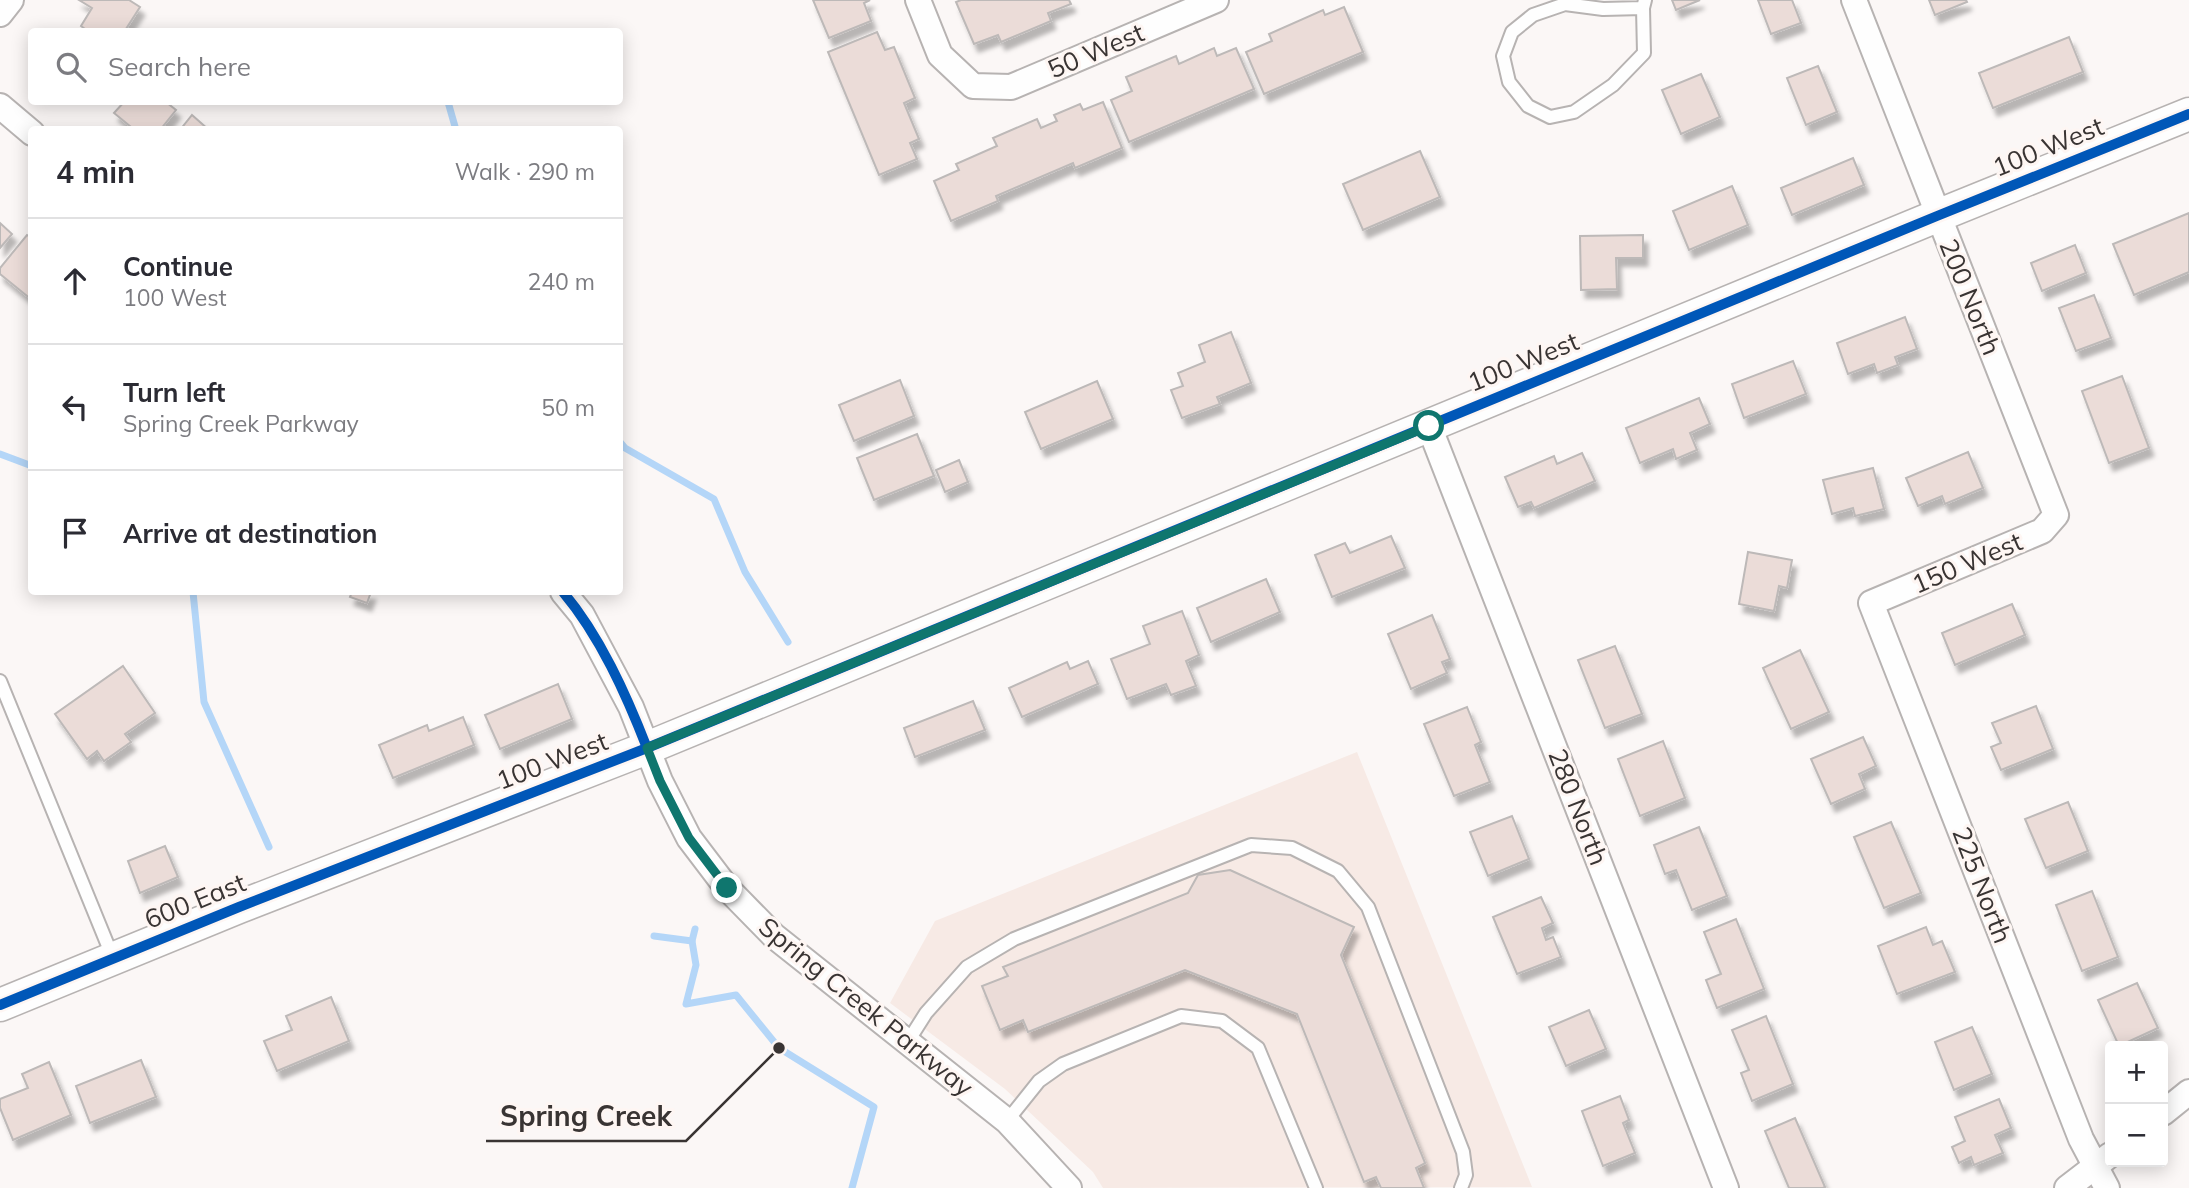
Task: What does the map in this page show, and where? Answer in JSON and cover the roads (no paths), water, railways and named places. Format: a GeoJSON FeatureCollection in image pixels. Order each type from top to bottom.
{"type":"FeatureCollection","features":[{"type":"Feature","properties":{"kind":"street"},"geometry":{"type":"LineString","coordinates":[[0,15],[11,0]]}},
{"type":"Feature","properties":{"kind":"street","name":"50 West"},"geometry":{"type":"LineString","coordinates":[[918,0],[940,55],[973,86],[1011,87],[1216,0]]}},
{"type":"Feature","properties":{"kind":"street","name":"200 North"},"geometry":{"type":"LineString","coordinates":[[1854,0],[2056,515]]}},
{"type":"Feature","properties":{"kind":"street"},"geometry":{"type":"LineString","coordinates":[[0,106],[28,130]]}},
{"type":"Feature","properties":{"kind":"street","name":"100 West"},"geometry":{"type":"LineString","coordinates":[[408,842],[647,748],[2189,114]]}},
{"type":"Feature","properties":{"kind":"street","name":"280 North"},"geometry":{"type":"LineString","coordinates":[[1429,426],[1726,1188]]}},
{"type":"Feature","properties":{"kind":"street","name":"150 West"},"geometry":{"type":"LineString","coordinates":[[1871,603],[2042,531],[2056,515]]}},
{"type":"Feature","properties":{"kind":"street","name":"Spring Creek Parkway"},"geometry":{"type":"LineString","coordinates":[[565,595],[582,615],[631,707],[660,781],[689,838],[727,888],[774,936],[1007,1121],[1069,1188]]}},
{"type":"Feature","properties":{"kind":"street","name":"225 North"},"geometry":{"type":"LineString","coordinates":[[1871,603],[2081,1139],[2104,1170]]}},
{"type":"Feature","properties":{"kind":"street","name":"600 East"},"geometry":{"type":"LineString","coordinates":[[0,1004],[408,842]]}},
{"type":"Feature","properties":{"kind":"street"},"geometry":{"type":"LineString","coordinates":[[2168,1109],[2189,1092]]}},
{"type":"Feature","properties":{"kind":"street"},"geometry":{"type":"LineString","coordinates":[[2067,1188],[2104,1170]]}},
{"type":"Feature","properties":{"kind":"lane"},"geometry":{"type":"LineString","coordinates":[[1565,4],[1603,9],[1644,4],[1644,53],[1613,85],[1574,112],[1550,117],[1528,106],[1509,82],[1503,56],[1512,32],[1533,15],[1565,4]]}},
{"type":"Feature","properties":{"kind":"lane"},"geometry":{"type":"LineString","coordinates":[[0,681],[113,958]]}},
{"type":"Feature","properties":{"kind":"lane"},"geometry":{"type":"LineString","coordinates":[[907,1043],[926,1013],[967,967],[1014,939],[1251,845],[1292,848],[1338,871],[1368,908],[1463,1152],[1466,1175],[1461,1188]]}},
{"type":"Feature","properties":{"kind":"lane"},"geometry":{"type":"LineString","coordinates":[[1007,1121],[1039,1081],[1063,1064],[1181,1016],[1222,1021],[1258,1048],[1316,1188]]}},
{"type":"Feature","properties":{"kind":"waterway"},"geometry":{"type":"LineString","coordinates":[[449,105],[455,126]]}},
{"type":"Feature","properties":{"kind":"waterway"},"geometry":{"type":"LineString","coordinates":[[623,446],[714,499],[745,572],[788,642]]}},
{"type":"Feature","properties":{"kind":"waterway"},"geometry":{"type":"LineString","coordinates":[[0,454],[28,464]]}},
{"type":"Feature","properties":{"kind":"waterway"},"geometry":{"type":"LineString","coordinates":[[193,595],[204,702],[269,847]]}},
{"type":"Feature","properties":{"kind":"waterway"},"geometry":{"type":"LineString","coordinates":[[692,941],[695,929]]}},
{"type":"Feature","properties":{"kind":"waterway"},"geometry":{"type":"LineString","coordinates":[[654,936],[692,941],[696,965],[686,1004],[736,995],[779,1048],[874,1107],[852,1188]]}},
{"type":"Feature","properties":{"kind":"place","name":"Spring Creek"},"geometry":{"type":"Point","coordinates":[779,1048]}}]}
